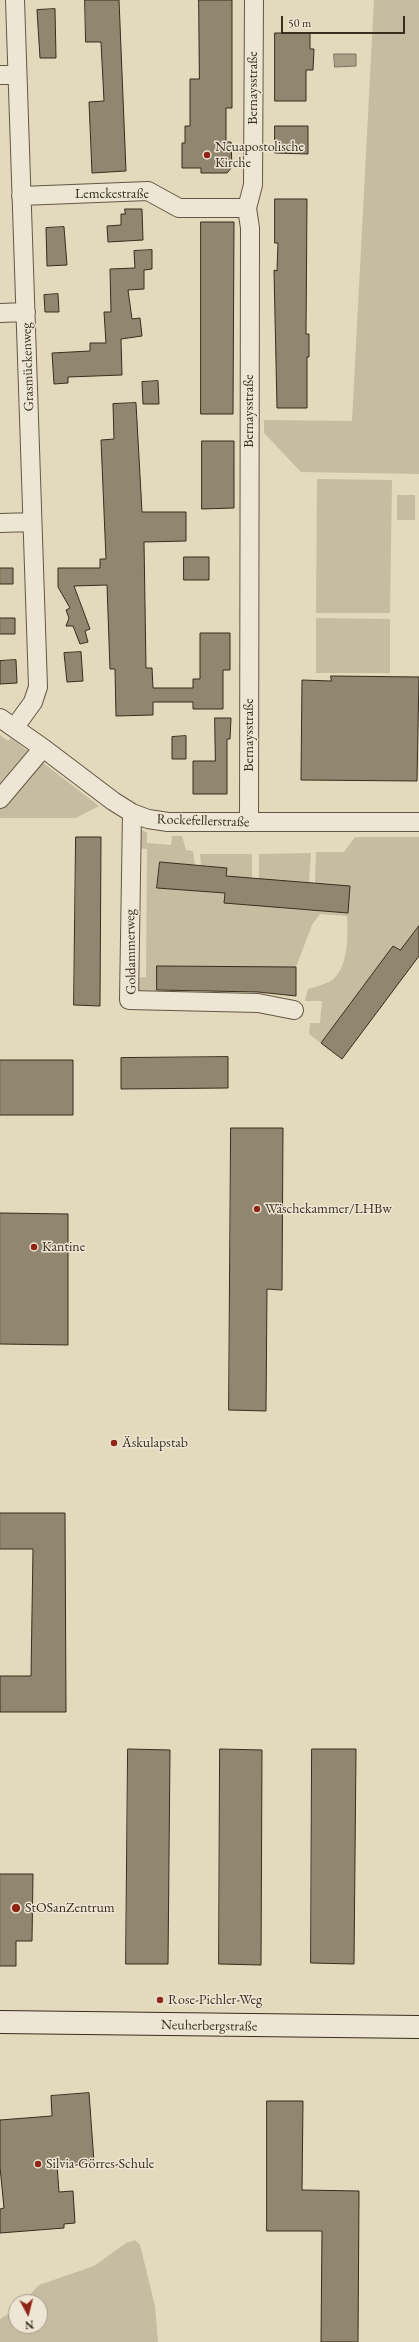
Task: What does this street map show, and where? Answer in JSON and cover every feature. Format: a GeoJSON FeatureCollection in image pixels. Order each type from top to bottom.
{"type":"FeatureCollection","features":[{"type":"Feature","properties":{"kind":"main road","name":"Neuherbergstraße"},"geometry":{"type":"LineString","coordinates":[[0,2022],[419,2027]]}},
{"type":"Feature","properties":{"kind":"street","name":"Grasmückenweg"},"geometry":{"type":"LineString","coordinates":[[15,0],[9,75],[21,196],[38,687],[32,702],[15,727]]}},
{"type":"Feature","properties":{"kind":"street","name":"Bernaysstraße"},"geometry":{"type":"LineString","coordinates":[[249,822],[250,228],[247,208],[252,185],[254,0]]}},
{"type":"Feature","properties":{"kind":"street","name":"Lemckestraße"},"geometry":{"type":"LineString","coordinates":[[21,196],[148,191],[179,208],[247,208]]}},
{"type":"Feature","properties":{"kind":"street"},"geometry":{"type":"LineString","coordinates":[[0,313],[26,312]]}},
{"type":"Feature","properties":{"kind":"street"},"geometry":{"type":"LineString","coordinates":[[0,523],[32,522]]}},
{"type":"Feature","properties":{"kind":"street","name":"Rockefellerstraße"},"geometry":{"type":"LineString","coordinates":[[0,718],[44,748],[113,801],[132,813],[148,819],[168,822],[419,822]]}},
{"type":"Feature","properties":{"kind":"street"},"geometry":{"type":"LineString","coordinates":[[0,799],[44,748]]}},
{"type":"Feature","properties":{"kind":"street","name":"Goldammerweg"},"geometry":{"type":"LineString","coordinates":[[132,813],[129,1000],[258,1003],[294,1010]]}},
{"type":"Feature","properties":{"kind":"shaded area"},"geometry":{"type":"Polygon","coordinates":[[[374,0],[419,0],[419,474],[301,472],[264,433],[264,420],[352,421],[374,0]]]}},
{"type":"Feature","properties":{"kind":"shaded area"},"geometry":{"type":"Polygon","coordinates":[[[334,54],[356,54],[356,66],[335,67],[334,54]]]}},
{"type":"Feature","properties":{"kind":"shaded area"},"geometry":{"type":"Polygon","coordinates":[[[317,479],[392,480],[390,613],[316,613],[317,479]]]}},
{"type":"Feature","properties":{"kind":"shaded area"},"geometry":{"type":"Polygon","coordinates":[[[397,495],[415,495],[415,520],[397,520],[397,495]]]}},
{"type":"Feature","properties":{"kind":"shaded area"},"geometry":{"type":"Polygon","coordinates":[[[316,618],[390,619],[390,673],[316,673],[316,618]]]}},
{"type":"Feature","properties":{"kind":"shaded area"},"geometry":{"type":"Polygon","coordinates":[[[0,735],[8,741],[11,738],[99,806],[76,818],[0,818],[0,735]]]}},
{"type":"Feature","properties":{"kind":"shaded area"},"geometry":{"type":"Polygon","coordinates":[[[142,830],[147,833],[147,843],[171,845],[172,836],[182,836],[186,850],[193,851],[195,865],[160,862],[158,888],[225,893],[224,903],[348,913],[350,886],[315,883],[316,852],[344,852],[355,837],[419,837],[419,926],[400,950],[393,946],[321,1043],[309,1034],[310,1023],[320,1023],[322,1001],[305,1001],[308,989],[329,982],[336,977],[344,962],[347,943],[347,916],[320,914],[312,925],[296,967],[158,966],[157,994],[145,993],[139,990],[134,978],[146,977],[147,849],[137,848],[138,833],[142,830]]]}},
{"type":"Feature","properties":{"kind":"shaded area"},"geometry":{"type":"Polygon","coordinates":[[[311,853],[309,883],[259,879],[259,854],[311,853]]]}},
{"type":"Feature","properties":{"kind":"shaded area"},"geometry":{"type":"Polygon","coordinates":[[[200,854],[252,854],[252,878],[226,876],[227,868],[201,865],[200,854]]]}},
{"type":"Feature","properties":{"kind":"shaded area"},"geometry":{"type":"Polygon","coordinates":[[[135,2240],[140,2245],[155,2306],[158,2342],[0,2342],[0,2319],[8,2314],[8,2334],[48,2334],[48,2294],[31,2294],[39,2285],[94,2266],[126,2243],[135,2240]]]}},
{"type":"Feature","properties":{"kind":"building"},"geometry":{"type":"Polygon","coordinates":[[[85,0],[119,0],[126,171],[92,173],[89,102],[104,101],[101,42],[86,42],[85,0]]]}},
{"type":"Feature","properties":{"kind":"building"},"geometry":{"type":"Polygon","coordinates":[[[199,0],[232,0],[232,108],[226,108],[226,142],[231,142],[232,167],[227,173],[201,173],[201,168],[182,168],[182,143],[185,143],[185,126],[190,126],[190,79],[199,79],[199,0]]]}},
{"type":"Feature","properties":{"kind":"building"},"geometry":{"type":"Polygon","coordinates":[[[55,9],[56,58],[40,58],[37,10],[55,9]]]}},
{"type":"Feature","properties":{"kind":"building"},"geometry":{"type":"Polygon","coordinates":[[[275,33],[310,33],[310,49],[314,49],[313,70],[306,70],[306,101],[275,101],[275,33]]]}},
{"type":"Feature","properties":{"kind":"building"},"geometry":{"type":"Polygon","coordinates":[[[275,126],[308,126],[308,154],[275,153],[275,126]]]}},
{"type":"Feature","properties":{"kind":"building"},"geometry":{"type":"Polygon","coordinates":[[[275,199],[307,199],[306,334],[309,334],[309,357],[307,357],[307,408],[277,408],[274,270],[277,271],[278,243],[275,243],[275,199]]]}},
{"type":"Feature","properties":{"kind":"building"},"geometry":{"type":"Polygon","coordinates":[[[125,209],[142,209],[143,240],[108,242],[107,226],[121,225],[121,214],[125,214],[125,209]]]}},
{"type":"Feature","properties":{"kind":"building"},"geometry":{"type":"Polygon","coordinates":[[[201,222],[234,222],[233,414],[201,414],[201,222]]]}},
{"type":"Feature","properties":{"kind":"building"},"geometry":{"type":"Polygon","coordinates":[[[64,227],[67,265],[47,266],[46,228],[64,227]]]}},
{"type":"Feature","properties":{"kind":"building"},"geometry":{"type":"Polygon","coordinates":[[[152,250],[152,269],[144,270],[144,289],[128,290],[132,319],[140,318],[142,336],[121,339],[122,375],[68,377],[68,383],[54,384],[52,353],[90,351],[90,343],[106,343],[104,312],[111,312],[110,269],[135,268],[134,251],[152,250]]]}},
{"type":"Feature","properties":{"kind":"building"},"geometry":{"type":"Polygon","coordinates":[[[58,294],[59,312],[45,312],[44,295],[58,294]]]}},
{"type":"Feature","properties":{"kind":"building"},"geometry":{"type":"Polygon","coordinates":[[[158,381],[159,404],[143,404],[142,382],[158,381]]]}},
{"type":"Feature","properties":{"kind":"building"},"geometry":{"type":"Polygon","coordinates":[[[136,403],[142,512],[186,512],[186,541],[144,542],[146,668],[152,668],[153,688],[193,688],[193,679],[200,679],[200,633],[230,633],[230,670],[223,670],[223,709],[193,709],[193,702],[153,702],[153,715],[116,716],[115,669],[110,669],[107,585],[74,586],[90,629],[85,631],[88,642],[80,644],[73,626],[66,626],[69,618],[66,610],[70,608],[58,587],[58,568],[100,568],[100,559],[106,559],[101,440],[114,439],[113,404],[136,403]]]}},
{"type":"Feature","properties":{"kind":"building"},"geometry":{"type":"Polygon","coordinates":[[[202,441],[234,441],[234,508],[202,509],[202,441]]]}},
{"type":"Feature","properties":{"kind":"building"},"geometry":{"type":"Polygon","coordinates":[[[184,557],[209,557],[209,580],[184,580],[184,557]]]}},
{"type":"Feature","properties":{"kind":"building"},"geometry":{"type":"Polygon","coordinates":[[[0,568],[13,568],[13,584],[0,584],[0,568]]]}},
{"type":"Feature","properties":{"kind":"building"},"geometry":{"type":"Polygon","coordinates":[[[0,618],[15,618],[15,634],[0,634],[0,618]]]}},
{"type":"Feature","properties":{"kind":"building"},"geometry":{"type":"Polygon","coordinates":[[[81,652],[83,681],[67,682],[64,653],[81,652]]]}},
{"type":"Feature","properties":{"kind":"building"},"geometry":{"type":"Polygon","coordinates":[[[16,660],[17,683],[0,684],[0,661],[16,660]]]}},
{"type":"Feature","properties":{"kind":"building"},"geometry":{"type":"Polygon","coordinates":[[[331,676],[419,677],[417,781],[301,780],[302,680],[331,681],[331,676]]]}},
{"type":"Feature","properties":{"kind":"building"},"geometry":{"type":"Polygon","coordinates":[[[215,718],[231,718],[230,739],[227,739],[227,794],[193,794],[193,761],[215,761],[215,718]]]}},
{"type":"Feature","properties":{"kind":"building"},"geometry":{"type":"Polygon","coordinates":[[[186,736],[186,759],[172,759],[172,737],[186,736]]]}},
{"type":"Feature","properties":{"kind":"building"},"geometry":{"type":"Polygon","coordinates":[[[76,837],[101,837],[100,1006],[74,1005],[76,837]]]}},
{"type":"Feature","properties":{"kind":"building"},"geometry":{"type":"Polygon","coordinates":[[[160,862],[227,868],[226,876],[350,886],[348,913],[224,903],[225,893],[157,888],[160,862]]]}},
{"type":"Feature","properties":{"kind":"building"},"geometry":{"type":"Polygon","coordinates":[[[419,926],[419,956],[342,1059],[321,1043],[393,946],[400,950],[419,926]]]}},
{"type":"Feature","properties":{"kind":"building"},"geometry":{"type":"Polygon","coordinates":[[[157,966],[296,967],[296,996],[258,992],[157,990],[157,966]]]}},
{"type":"Feature","properties":{"kind":"building"},"geometry":{"type":"Polygon","coordinates":[[[228,1057],[228,1088],[121,1089],[121,1058],[228,1057]]]}},
{"type":"Feature","properties":{"kind":"building"},"geometry":{"type":"Polygon","coordinates":[[[0,1060],[73,1060],[73,1115],[0,1115],[0,1060]]]}},
{"type":"Feature","properties":{"kind":"building","name":"Wäschekammer/LHBw"},"geometry":{"type":"Polygon","coordinates":[[[231,1128],[283,1128],[282,1290],[267,1289],[266,1411],[229,1410],[231,1128]]]}},
{"type":"Feature","properties":{"kind":"building","name":"Kantine"},"geometry":{"type":"Polygon","coordinates":[[[0,1213],[68,1214],[68,1345],[0,1344],[0,1213]]]}},
{"type":"Feature","properties":{"kind":"building"},"geometry":{"type":"Polygon","coordinates":[[[0,1513],[65,1513],[66,1712],[0,1712],[0,1676],[31,1676],[33,1549],[0,1549],[0,1513]]]}},
{"type":"Feature","properties":{"kind":"building"},"geometry":{"type":"Polygon","coordinates":[[[128,1749],[170,1750],[168,1964],[126,1964],[128,1749]]]}},
{"type":"Feature","properties":{"kind":"building"},"geometry":{"type":"Polygon","coordinates":[[[220,1749],[262,1750],[261,1965],[219,1964],[220,1749]]]}},
{"type":"Feature","properties":{"kind":"building"},"geometry":{"type":"Polygon","coordinates":[[[312,1749],[356,1749],[354,1964],[311,1963],[312,1749]]]}},
{"type":"Feature","properties":{"kind":"building","name":"StOSanZentrum"},"geometry":{"type":"Polygon","coordinates":[[[0,1874],[33,1874],[32,1941],[16,1941],[16,1966],[0,1966],[0,1874]]]}},
{"type":"Feature","properties":{"kind":"building","name":"Silvia-Görres-Schule"},"geometry":{"type":"Polygon","coordinates":[[[89,2093],[94,2162],[57,2165],[59,2192],[73,2191],[75,2223],[64,2224],[64,2228],[0,2233],[0,2209],[4,2208],[0,2167],[0,2120],[52,2116],[51,2096],[89,2093]]]}},
{"type":"Feature","properties":{"kind":"building"},"geometry":{"type":"Polygon","coordinates":[[[267,2101],[303,2101],[302,2190],[359,2191],[358,2342],[321,2342],[322,2231],[267,2231],[267,2101]]]}},
{"type":"Feature","properties":{"kind":"place","name":"Neuapostolische Kirche"},"geometry":{"type":"Point","coordinates":[207,155]}},
{"type":"Feature","properties":{"kind":"place","name":"Wäschekammer/LHBw"},"geometry":{"type":"Point","coordinates":[257,1209]}},
{"type":"Feature","properties":{"kind":"place","name":"Kantine"},"geometry":{"type":"Point","coordinates":[34,1247]}},
{"type":"Feature","properties":{"kind":"place","name":"Äskulapstab"},"geometry":{"type":"Point","coordinates":[114,1443]}},
{"type":"Feature","properties":{"kind":"place","name":"StOSanZentrum"},"geometry":{"type":"Point","coordinates":[16,1908]}},
{"type":"Feature","properties":{"kind":"place","name":"Rose-Pichler-Weg"},"geometry":{"type":"Point","coordinates":[160,2000]}},
{"type":"Feature","properties":{"kind":"place","name":"Silvia-Görres-Schule"},"geometry":{"type":"Point","coordinates":[38,2164]}}]}
